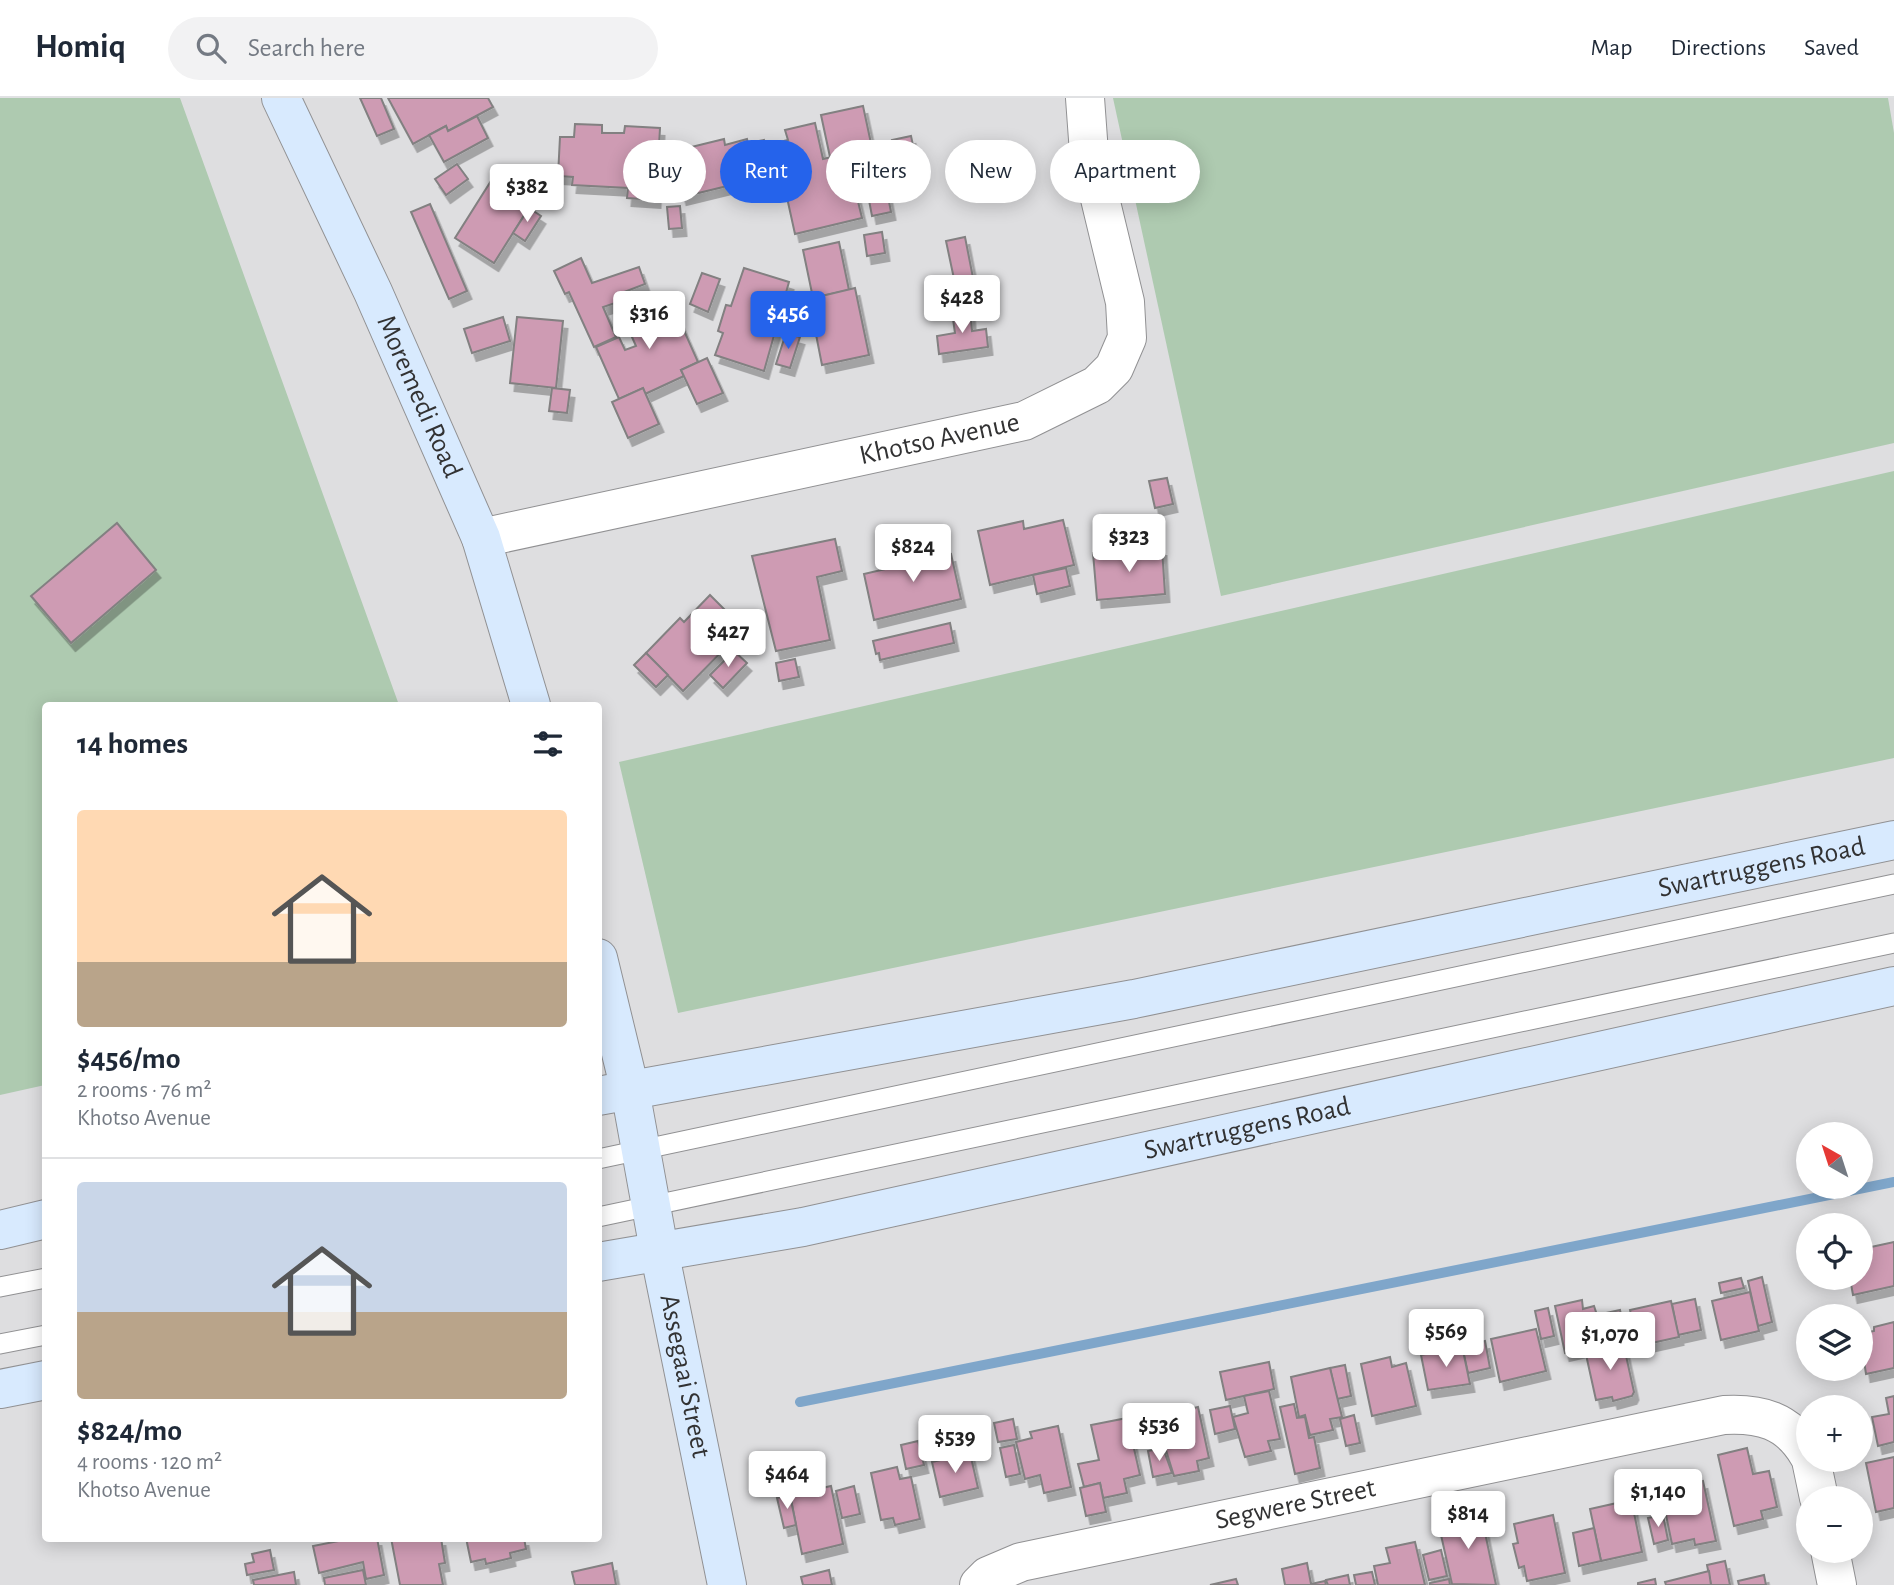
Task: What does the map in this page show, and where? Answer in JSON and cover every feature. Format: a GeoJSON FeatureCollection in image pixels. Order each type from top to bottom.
{"type":"FeatureCollection","features":[{"type":"Feature","properties":{"kind":"main road","name":"Moremedi Road"},"geometry":{"type":"LineString","coordinates":[[281,98],[373,292],[481,538],[530,702]]}},
{"type":"Feature","properties":{"kind":"main road","name":"Swartruggens Road"},"geometry":{"type":"LineString","coordinates":[[614,1093],[1134,999],[1894,841]]}},
{"type":"Feature","properties":{"kind":"main road","name":"Swartruggens Road"},"geometry":{"type":"LineString","coordinates":[[602,1261],[803,1227],[1894,986]]}},
{"type":"Feature","properties":{"kind":"main road"},"geometry":{"type":"LineString","coordinates":[[602,992],[614,1093],[641,1150],[659,1250]]}},
{"type":"Feature","properties":{"kind":"main road"},"geometry":{"type":"LineString","coordinates":[[0,1230],[42,1220]]}},
{"type":"Feature","properties":{"kind":"main road","name":"Assegaai Street"},"geometry":{"type":"LineString","coordinates":[[659,1250],[727,1585]]}},
{"type":"Feature","properties":{"kind":"main road"},"geometry":{"type":"LineString","coordinates":[[0,1390],[42,1381]]}},
{"type":"Feature","properties":{"kind":"street","name":"Khotso Avenue"},"geometry":{"type":"LineString","coordinates":[[481,538],[1024,421],[1097,385],[1114,368],[1127,338],[1125,302],[1089,153],[1085,98]]}},
{"type":"Feature","properties":{"kind":"street","name":"Segwere Street"},"geometry":{"type":"LineString","coordinates":[[979,1585],[988,1576],[1021,1562],[1724,1415],[1752,1414],[1779,1422],[1796,1436]]}},
{"type":"Feature","properties":{"kind":"street"},"geometry":{"type":"LineString","coordinates":[[1833,1563],[1837,1585]]}},
{"type":"Feature","properties":{"kind":"lane"},"geometry":{"type":"LineString","coordinates":[[602,1158],[1894,884]]}},
{"type":"Feature","properties":{"kind":"lane"},"geometry":{"type":"LineString","coordinates":[[602,1216],[1894,943]]}},
{"type":"Feature","properties":{"kind":"lane"},"geometry":{"type":"LineString","coordinates":[[0,1287],[42,1279]]}},
{"type":"Feature","properties":{"kind":"lane"},"geometry":{"type":"LineString","coordinates":[[0,1344],[42,1336]]}},
{"type":"Feature","properties":{"kind":"green space"},"geometry":{"type":"Polygon","coordinates":[[[0,98],[180,98],[398,702],[42,702],[42,1086],[0,1095],[0,98]]]}},
{"type":"Feature","properties":{"kind":"green space"},"geometry":{"type":"Polygon","coordinates":[[[1113,98],[1888,98],[1894,133],[1894,443],[1221,596],[1136,203],[1200,203],[1200,140],[1122,140],[1113,98]]]}},
{"type":"Feature","properties":{"kind":"green space"},"geometry":{"type":"Polygon","coordinates":[[[1894,471],[1894,758],[678,1013],[619,762],[1894,471]]]}},
{"type":"Feature","properties":{"kind":"building"},"geometry":{"type":"Polygon","coordinates":[[[360,98],[381,98],[394,129],[377,136],[360,98]]]}},
{"type":"Feature","properties":{"kind":"building"},"geometry":{"type":"Polygon","coordinates":[[[388,98],[488,98],[493,107],[448,131],[446,126],[413,144],[388,98]]]}},
{"type":"Feature","properties":{"kind":"building"},"geometry":{"type":"Polygon","coordinates":[[[863,106],[870,140],[826,140],[821,115],[863,106]]]}},
{"type":"Feature","properties":{"kind":"building"},"geometry":{"type":"Polygon","coordinates":[[[477,116],[488,138],[444,162],[429,135],[446,126],[448,131],[477,116]]]}},
{"type":"Feature","properties":{"kind":"building"},"geometry":{"type":"Polygon","coordinates":[[[815,123],[823,159],[826,158],[826,203],[858,203],[862,218],[795,234],[788,203],[812,203],[812,140],[788,140],[785,130],[815,123]]]}},
{"type":"Feature","properties":{"kind":"building"},"geometry":{"type":"Polygon","coordinates":[[[575,124],[602,125],[602,133],[624,133],[625,126],[660,128],[659,140],[623,140],[623,188],[572,185],[573,177],[558,176],[560,137],[574,137],[575,124]]]}},
{"type":"Feature","properties":{"kind":"building"},"geometry":{"type":"Polygon","coordinates":[[[911,136],[912,140],[892,140],[911,136]]]}},
{"type":"Feature","properties":{"kind":"building"},"geometry":{"type":"Polygon","coordinates":[[[724,139],[720,140],[720,188],[706,191],[706,143],[724,139]]]}},
{"type":"Feature","properties":{"kind":"building"},"geometry":{"type":"Polygon","coordinates":[[[457,164],[468,179],[446,195],[435,179],[457,164]]]}},
{"type":"Feature","properties":{"kind":"building"},"geometry":{"type":"Polygon","coordinates":[[[491,181],[530,206],[494,263],[455,238],[491,181]]]}},
{"type":"Feature","properties":{"kind":"building"},"geometry":{"type":"Polygon","coordinates":[[[870,203],[889,203],[891,212],[872,216],[870,203]]]}},
{"type":"Feature","properties":{"kind":"building"},"geometry":{"type":"Polygon","coordinates":[[[430,204],[467,291],[449,299],[411,212],[430,204]]]}},
{"type":"Feature","properties":{"kind":"building"},"geometry":{"type":"Polygon","coordinates":[[[680,206],[682,228],[669,229],[667,207],[680,206]]]}},
{"type":"Feature","properties":{"kind":"building"},"geometry":{"type":"Polygon","coordinates":[[[529,208],[541,216],[525,241],[513,233],[529,208]]]}},
{"type":"Feature","properties":{"kind":"building"},"geometry":{"type":"Polygon","coordinates":[[[882,232],[885,253],[867,256],[864,235],[882,232]]]}},
{"type":"Feature","properties":{"kind":"building"},"geometry":{"type":"Polygon","coordinates":[[[965,237],[975,288],[957,293],[946,241],[965,237]]]}},
{"type":"Feature","properties":{"kind":"building"},"geometry":{"type":"Polygon","coordinates":[[[839,242],[849,290],[813,298],[803,250],[839,242]]]}},
{"type":"Feature","properties":{"kind":"building"},"geometry":{"type":"Polygon","coordinates":[[[581,258],[592,283],[639,267],[645,284],[624,292],[627,299],[603,307],[616,337],[594,347],[569,292],[565,294],[554,271],[581,258]]]}},
{"type":"Feature","properties":{"kind":"building"},"geometry":{"type":"Polygon","coordinates":[[[744,268],[789,282],[764,371],[715,355],[723,333],[718,331],[726,305],[731,306],[744,268]]]}},
{"type":"Feature","properties":{"kind":"building"},"geometry":{"type":"Polygon","coordinates":[[[702,273],[720,279],[708,312],[690,304],[702,273]]]}},
{"type":"Feature","properties":{"kind":"building"},"geometry":{"type":"Polygon","coordinates":[[[855,288],[869,355],[822,365],[809,299],[855,288]]]}},
{"type":"Feature","properties":{"kind":"building"},"geometry":{"type":"Polygon","coordinates":[[[669,297],[698,362],[681,370],[684,376],[645,394],[643,388],[619,399],[596,347],[619,337],[625,350],[636,346],[623,317],[669,297]]]}},
{"type":"Feature","properties":{"kind":"building"},"geometry":{"type":"Polygon","coordinates":[[[970,309],[972,331],[986,329],[988,347],[939,354],[937,336],[955,333],[952,312],[970,309]]]}},
{"type":"Feature","properties":{"kind":"building"},"geometry":{"type":"Polygon","coordinates":[[[503,317],[510,341],[472,353],[464,329],[503,317]]]}},
{"type":"Feature","properties":{"kind":"building"},"geometry":{"type":"Polygon","coordinates":[[[517,317],[563,321],[556,388],[510,383],[517,317]]]}},
{"type":"Feature","properties":{"kind":"building"},"geometry":{"type":"Polygon","coordinates":[[[786,333],[800,337],[790,368],[776,364],[786,333]]]}},
{"type":"Feature","properties":{"kind":"building"},"geometry":{"type":"Polygon","coordinates":[[[707,358],[723,393],[697,404],[681,370],[707,358]]]}},
{"type":"Feature","properties":{"kind":"building"},"geometry":{"type":"Polygon","coordinates":[[[552,388],[570,390],[567,413],[549,411],[552,388]]]}},
{"type":"Feature","properties":{"kind":"building"},"geometry":{"type":"Polygon","coordinates":[[[643,388],[659,424],[628,438],[612,402],[643,388]]]}},
{"type":"Feature","properties":{"kind":"building"},"geometry":{"type":"Polygon","coordinates":[[[1167,478],[1173,504],[1155,508],[1149,481],[1167,478]]]}},
{"type":"Feature","properties":{"kind":"building"},"geometry":{"type":"Polygon","coordinates":[[[1063,520],[1074,565],[990,585],[978,531],[1023,521],[1024,529],[1063,520]]]}},
{"type":"Feature","properties":{"kind":"building"},"geometry":{"type":"Polygon","coordinates":[[[117,523],[156,570],[71,643],[31,596],[117,523]]]}},
{"type":"Feature","properties":{"kind":"building"},"geometry":{"type":"Polygon","coordinates":[[[835,539],[842,571],[817,577],[830,640],[776,651],[752,556],[835,539]]]}},
{"type":"Feature","properties":{"kind":"building"},"geometry":{"type":"Polygon","coordinates":[[[935,543],[938,557],[951,554],[961,599],[874,620],[864,574],[911,563],[908,549],[935,543]]]}},
{"type":"Feature","properties":{"kind":"building"},"geometry":{"type":"Polygon","coordinates":[[[1162,548],[1165,594],[1097,600],[1093,553],[1162,548]]]}},
{"type":"Feature","properties":{"kind":"building"},"geometry":{"type":"Polygon","coordinates":[[[1066,568],[1070,586],[1037,594],[1033,575],[1066,568]]]}},
{"type":"Feature","properties":{"kind":"building"},"geometry":{"type":"Polygon","coordinates":[[[710,595],[744,629],[683,691],[646,653],[680,618],[684,622],[710,595]]]}},
{"type":"Feature","properties":{"kind":"building"},"geometry":{"type":"Polygon","coordinates":[[[950,623],[954,643],[880,660],[879,653],[876,654],[873,641],[950,623]]]}},
{"type":"Feature","properties":{"kind":"building"},"geometry":{"type":"Polygon","coordinates":[[[734,651],[747,663],[723,688],[710,675],[734,651]]]}},
{"type":"Feature","properties":{"kind":"building"},"geometry":{"type":"Polygon","coordinates":[[[646,653],[668,675],[656,687],[634,665],[646,653]]]}},
{"type":"Feature","properties":{"kind":"building"},"geometry":{"type":"Polygon","coordinates":[[[795,659],[799,677],[779,681],[776,663],[795,659]]]}},
{"type":"Feature","properties":{"kind":"building"},"geometry":{"type":"Polygon","coordinates":[[[1894,1242],[1894,1286],[1853,1295],[1852,1290],[1873,1290],[1873,1247],[1894,1242]]]}},
{"type":"Feature","properties":{"kind":"building"},"geometry":{"type":"Polygon","coordinates":[[[1762,1277],[1772,1322],[1758,1326],[1748,1281],[1762,1277]]]}},
{"type":"Feature","properties":{"kind":"building"},"geometry":{"type":"Polygon","coordinates":[[[1741,1278],[1744,1288],[1721,1293],[1719,1283],[1741,1278]]]}},
{"type":"Feature","properties":{"kind":"building"},"geometry":{"type":"Polygon","coordinates":[[[1750,1292],[1759,1331],[1721,1340],[1712,1301],[1750,1292]]]}},
{"type":"Feature","properties":{"kind":"building"},"geometry":{"type":"Polygon","coordinates":[[[1695,1299],[1701,1330],[1678,1335],[1672,1304],[1695,1299]]]}},
{"type":"Feature","properties":{"kind":"building"},"geometry":{"type":"Polygon","coordinates":[[[1582,1300],[1583,1309],[1594,1306],[1597,1315],[1620,1310],[1626,1339],[1565,1353],[1555,1306],[1582,1300]]]}},
{"type":"Feature","properties":{"kind":"building"},"geometry":{"type":"Polygon","coordinates":[[[1671,1301],[1679,1337],[1638,1346],[1630,1310],[1671,1301]]]}},
{"type":"Feature","properties":{"kind":"building"},"geometry":{"type":"Polygon","coordinates":[[[1548,1308],[1554,1336],[1541,1339],[1535,1311],[1548,1308]]]}},
{"type":"Feature","properties":{"kind":"building"},"geometry":{"type":"Polygon","coordinates":[[[1894,1322],[1894,1368],[1873,1372],[1874,1327],[1894,1322]]]}},
{"type":"Feature","properties":{"kind":"building"},"geometry":{"type":"Polygon","coordinates":[[[1536,1329],[1546,1371],[1500,1382],[1491,1339],[1536,1329]]]}},
{"type":"Feature","properties":{"kind":"building"},"geometry":{"type":"Polygon","coordinates":[[[1485,1341],[1490,1368],[1468,1373],[1462,1346],[1485,1341]]]}},
{"type":"Feature","properties":{"kind":"building"},"geometry":{"type":"Polygon","coordinates":[[[1623,1342],[1634,1392],[1632,1396],[1613,1401],[1612,1397],[1596,1400],[1585,1350],[1623,1342]]]}},
{"type":"Feature","properties":{"kind":"building"},"geometry":{"type":"Polygon","coordinates":[[[1462,1346],[1470,1384],[1428,1390],[1421,1355],[1462,1346]]]}},
{"type":"Feature","properties":{"kind":"building"},"geometry":{"type":"Polygon","coordinates":[[[1390,1357],[1392,1367],[1406,1363],[1416,1406],[1372,1416],[1361,1364],[1390,1357]]]}},
{"type":"Feature","properties":{"kind":"building"},"geometry":{"type":"Polygon","coordinates":[[[1269,1362],[1274,1389],[1226,1400],[1220,1372],[1269,1362]]]}},
{"type":"Feature","properties":{"kind":"building"},"geometry":{"type":"Polygon","coordinates":[[[1345,1365],[1351,1396],[1337,1399],[1330,1368],[1345,1365]]]}},
{"type":"Feature","properties":{"kind":"building"},"geometry":{"type":"Polygon","coordinates":[[[1330,1368],[1342,1417],[1330,1419],[1333,1430],[1310,1435],[1305,1415],[1299,1417],[1291,1377],[1330,1368]]]}},
{"type":"Feature","properties":{"kind":"building"},"geometry":{"type":"Polygon","coordinates":[[[1269,1391],[1280,1439],[1268,1441],[1271,1451],[1245,1457],[1233,1417],[1248,1413],[1244,1396],[1269,1391]]]}},
{"type":"Feature","properties":{"kind":"building"},"geometry":{"type":"Polygon","coordinates":[[[1894,1396],[1894,1442],[1878,1446],[1873,1417],[1889,1414],[1886,1398],[1894,1396]]]}},
{"type":"Feature","properties":{"kind":"building"},"geometry":{"type":"Polygon","coordinates":[[[1294,1404],[1297,1418],[1305,1417],[1309,1438],[1314,1437],[1320,1468],[1295,1474],[1280,1407],[1294,1404]]]}},
{"type":"Feature","properties":{"kind":"building"},"geometry":{"type":"Polygon","coordinates":[[[1230,1406],[1235,1429],[1215,1434],[1210,1410],[1230,1406]]]}},
{"type":"Feature","properties":{"kind":"building"},"geometry":{"type":"Polygon","coordinates":[[[1198,1407],[1209,1458],[1197,1461],[1199,1471],[1174,1476],[1161,1434],[1177,1431],[1173,1413],[1198,1407]]]}},
{"type":"Feature","properties":{"kind":"building"},"geometry":{"type":"Polygon","coordinates":[[[1354,1415],[1360,1443],[1346,1446],[1340,1419],[1354,1415]]]}},
{"type":"Feature","properties":{"kind":"building"},"geometry":{"type":"Polygon","coordinates":[[[1127,1418],[1140,1475],[1124,1479],[1127,1493],[1103,1498],[1100,1483],[1084,1487],[1078,1464],[1099,1460],[1091,1425],[1127,1418]]]}},
{"type":"Feature","properties":{"kind":"building"},"geometry":{"type":"Polygon","coordinates":[[[1013,1419],[1017,1439],[998,1442],[994,1423],[1013,1419]]]}},
{"type":"Feature","properties":{"kind":"building"},"geometry":{"type":"Polygon","coordinates":[[[1058,1426],[1071,1487],[1044,1493],[1040,1475],[1025,1479],[1016,1442],[1032,1438],[1030,1432],[1058,1426]]]}},
{"type":"Feature","properties":{"kind":"building"},"geometry":{"type":"Polygon","coordinates":[[[918,1441],[924,1465],[906,1469],[901,1445],[918,1441]]]}},
{"type":"Feature","properties":{"kind":"building"},"geometry":{"type":"Polygon","coordinates":[[[1014,1445],[1020,1474],[1006,1477],[1000,1448],[1014,1445]]]}},
{"type":"Feature","properties":{"kind":"building"},"geometry":{"type":"Polygon","coordinates":[[[1163,1448],[1172,1473],[1153,1477],[1148,1451],[1163,1448]]]}},
{"type":"Feature","properties":{"kind":"building"},"geometry":{"type":"Polygon","coordinates":[[[1747,1448],[1753,1474],[1769,1471],[1777,1507],[1761,1511],[1763,1519],[1734,1526],[1718,1455],[1747,1448]]]}},
{"type":"Feature","properties":{"kind":"building"},"geometry":{"type":"Polygon","coordinates":[[[970,1453],[978,1488],[940,1497],[932,1462],[970,1453]]]}},
{"type":"Feature","properties":{"kind":"building"},"geometry":{"type":"Polygon","coordinates":[[[1894,1457],[1894,1508],[1876,1512],[1873,1486],[1871,1486],[1868,1472],[1873,1472],[1873,1462],[1894,1457]]]}},
{"type":"Feature","properties":{"kind":"building"},"geometry":{"type":"Polygon","coordinates":[[[897,1467],[900,1479],[911,1477],[920,1519],[895,1525],[893,1518],[881,1520],[871,1473],[897,1467]]]}},
{"type":"Feature","properties":{"kind":"building"},"geometry":{"type":"Polygon","coordinates":[[[1703,1481],[1716,1541],[1695,1545],[1694,1539],[1672,1544],[1661,1491],[1703,1481]]]}},
{"type":"Feature","properties":{"kind":"building"},"geometry":{"type":"Polygon","coordinates":[[[1100,1483],[1106,1512],[1086,1516],[1080,1488],[1100,1483]]]}},
{"type":"Feature","properties":{"kind":"building"},"geometry":{"type":"Polygon","coordinates":[[[831,1486],[843,1544],[802,1554],[790,1495],[831,1486]]]}},
{"type":"Feature","properties":{"kind":"building"},"geometry":{"type":"Polygon","coordinates":[[[854,1486],[860,1514],[842,1518],[836,1491],[854,1486]]]}},
{"type":"Feature","properties":{"kind":"building"},"geometry":{"type":"Polygon","coordinates":[[[790,1495],[796,1525],[784,1528],[777,1498],[790,1495]]]}},
{"type":"Feature","properties":{"kind":"building"},"geometry":{"type":"Polygon","coordinates":[[[1617,1503],[1619,1511],[1633,1508],[1642,1552],[1601,1561],[1590,1509],[1617,1503]]]}},
{"type":"Feature","properties":{"kind":"building"},"geometry":{"type":"Polygon","coordinates":[[[1480,1509],[1496,1585],[1452,1584],[1441,1535],[1450,1533],[1447,1519],[1480,1509]]]}},
{"type":"Feature","properties":{"kind":"building"},"geometry":{"type":"Polygon","coordinates":[[[1553,1515],[1565,1573],[1527,1581],[1524,1566],[1519,1568],[1513,1544],[1518,1543],[1514,1524],[1553,1515]]]}},
{"type":"Feature","properties":{"kind":"building"},"geometry":{"type":"Polygon","coordinates":[[[1663,1515],[1668,1540],[1654,1544],[1648,1518],[1663,1515]]]}},
{"type":"Feature","properties":{"kind":"building"},"geometry":{"type":"Polygon","coordinates":[[[1594,1528],[1601,1561],[1579,1566],[1573,1533],[1594,1528]]]}},
{"type":"Feature","properties":{"kind":"building"},"geometry":{"type":"Polygon","coordinates":[[[334,1542],[378,1542],[384,1575],[366,1579],[363,1562],[319,1573],[313,1546],[334,1542]]]}},
{"type":"Feature","properties":{"kind":"building"},"geometry":{"type":"Polygon","coordinates":[[[392,1542],[442,1542],[445,1563],[439,1564],[443,1585],[400,1585],[392,1542]]]}},
{"type":"Feature","properties":{"kind":"building"},"geometry":{"type":"Polygon","coordinates":[[[467,1542],[525,1542],[526,1549],[510,1553],[511,1558],[486,1564],[485,1559],[471,1562],[467,1542]]]}},
{"type":"Feature","properties":{"kind":"building"},"geometry":{"type":"Polygon","coordinates":[[[1415,1542],[1425,1585],[1378,1585],[1374,1566],[1390,1563],[1386,1548],[1415,1542]]]}},
{"type":"Feature","properties":{"kind":"building"},"geometry":{"type":"Polygon","coordinates":[[[270,1550],[274,1570],[247,1575],[245,1564],[254,1562],[252,1554],[270,1550]]]}},
{"type":"Feature","properties":{"kind":"building"},"geometry":{"type":"Polygon","coordinates":[[[1441,1550],[1447,1576],[1429,1580],[1423,1555],[1441,1550]]]}},
{"type":"Feature","properties":{"kind":"building"},"geometry":{"type":"Polygon","coordinates":[[[1725,1561],[1730,1585],[1711,1585],[1707,1565],[1725,1561]]]}},
{"type":"Feature","properties":{"kind":"building"},"geometry":{"type":"Polygon","coordinates":[[[612,1563],[616,1585],[575,1585],[572,1572],[612,1563]]]}},
{"type":"Feature","properties":{"kind":"building"},"geometry":{"type":"Polygon","coordinates":[[[1307,1563],[1311,1584],[1325,1581],[1326,1585],[1285,1585],[1282,1569],[1307,1563]]]}},
{"type":"Feature","properties":{"kind":"building"},"geometry":{"type":"Polygon","coordinates":[[[363,1570],[366,1585],[325,1585],[324,1578],[363,1570]]]}},
{"type":"Feature","properties":{"kind":"building"},"geometry":{"type":"Polygon","coordinates":[[[829,1570],[832,1585],[803,1585],[801,1577],[829,1570]]]}},
{"type":"Feature","properties":{"kind":"building"},"geometry":{"type":"Polygon","coordinates":[[[1709,1571],[1711,1585],[1666,1585],[1665,1582],[1709,1571]]]}},
{"type":"Feature","properties":{"kind":"building"},"geometry":{"type":"Polygon","coordinates":[[[294,1572],[296,1585],[254,1585],[253,1580],[294,1572]]]}},
{"type":"Feature","properties":{"kind":"building"},"geometry":{"type":"Polygon","coordinates":[[[1372,1572],[1375,1585],[1356,1585],[1354,1575],[1372,1572]]]}},
{"type":"Feature","properties":{"kind":"building"},"geometry":{"type":"Polygon","coordinates":[[[1348,1575],[1350,1585],[1328,1585],[1326,1580],[1348,1575]]]}},
{"type":"Feature","properties":{"kind":"building"},"geometry":{"type":"Polygon","coordinates":[[[1764,1575],[1766,1585],[1739,1585],[1738,1581],[1764,1575]]]}},
{"type":"Feature","properties":{"kind":"building"},"geometry":{"type":"Polygon","coordinates":[[[1236,1579],[1238,1585],[1210,1585],[1236,1579]]]}},
{"type":"Feature","properties":{"kind":"building"},"geometry":{"type":"Polygon","coordinates":[[[1449,1579],[1450,1585],[1430,1585],[1430,1583],[1449,1579]]]}},
{"type":"Feature","properties":{"kind":"building"},"geometry":{"type":"Polygon","coordinates":[[[1655,1579],[1656,1585],[1638,1585],[1638,1583],[1655,1579]]]}},
{"type":"Feature","properties":{"kind":"waterway"},"geometry":{"type":"LineString","coordinates":[[800,1402],[1894,1182]]}}]}
